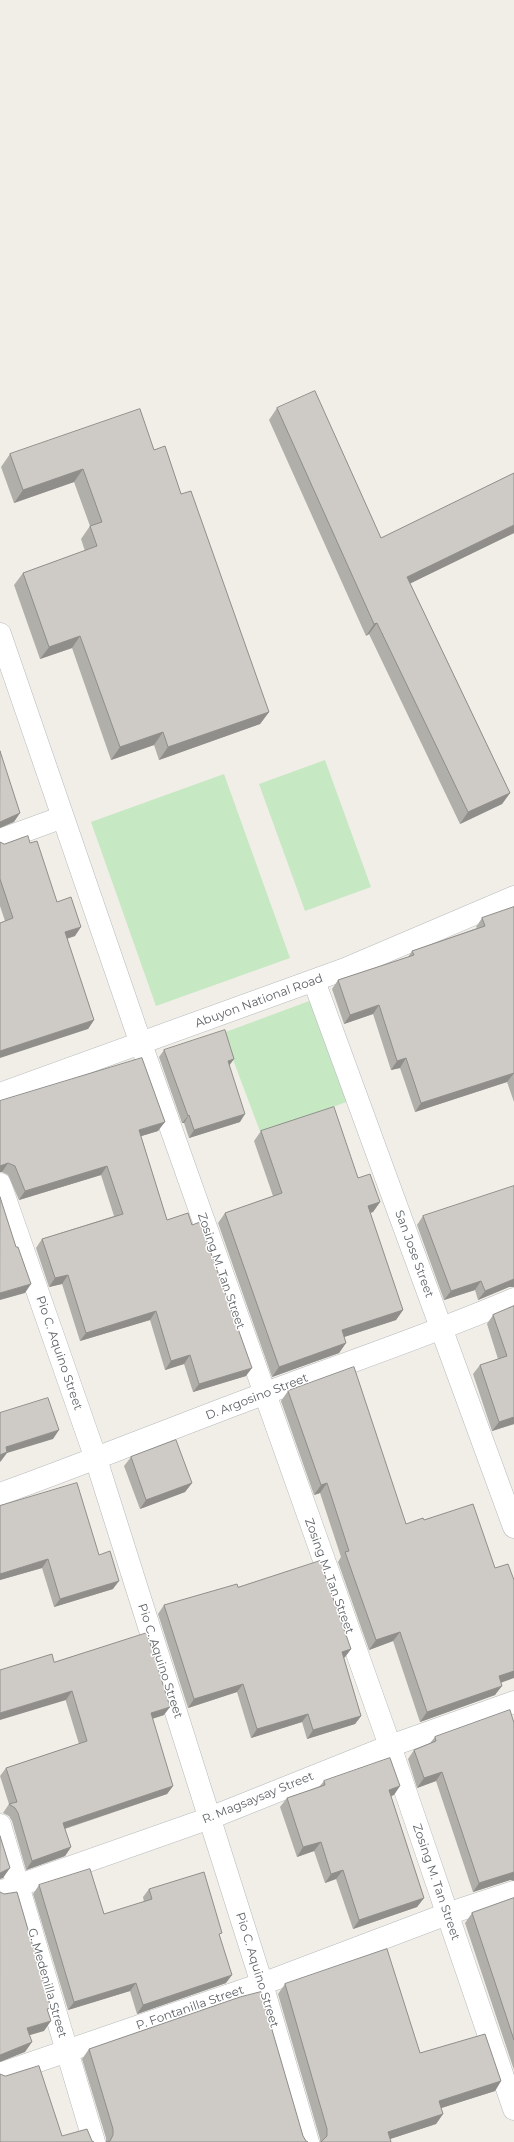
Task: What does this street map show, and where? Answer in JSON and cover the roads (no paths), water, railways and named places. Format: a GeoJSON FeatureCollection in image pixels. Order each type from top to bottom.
{"type":"FeatureCollection","features":[{"type":"Feature","properties":{"kind":"street","name":"Zosing M. Tan Street"},"geometry":{"type":"LineString","coordinates":[[0,634],[141,1044],[390,1746],[514,2109]]}},
{"type":"Feature","properties":{"kind":"street"},"geometry":{"type":"LineString","coordinates":[[0,840],[63,817]]}},
{"type":"Feature","properties":{"kind":"street","name":"Abuyon National Road"},"geometry":{"type":"LineString","coordinates":[[0,1094],[314,981],[514,897]]}},
{"type":"Feature","properties":{"kind":"street","name":"San Jose Street"},"geometry":{"type":"LineString","coordinates":[[314,981],[514,1527]]}},
{"type":"Feature","properties":{"kind":"street","name":"Pio C. Aquino Street"},"geometry":{"type":"LineString","coordinates":[[0,1184],[96,1459],[262,1984],[308,2142]]}},
{"type":"Feature","properties":{"kind":"street","name":"D. Argosino Street"},"geometry":{"type":"LineString","coordinates":[[0,1494],[265,1394],[442,1330],[514,1299]]}},
{"type":"Feature","properties":{"kind":"street","name":"R. Magsaysay Street"},"geometry":{"type":"LineString","coordinates":[[9,1889],[210,1818],[390,1746],[514,1702]]}},
{"type":"Feature","properties":{"kind":"street","name":"G. Medenilla Street"},"geometry":{"type":"LineString","coordinates":[[0,1825],[9,1889],[66,2050],[94,2142]]}},
{"type":"Feature","properties":{"kind":"street","name":"P. Fontanilla Street"},"geometry":{"type":"LineString","coordinates":[[0,2074],[66,2050],[262,1984],[447,1914],[514,1892]]}}]}
